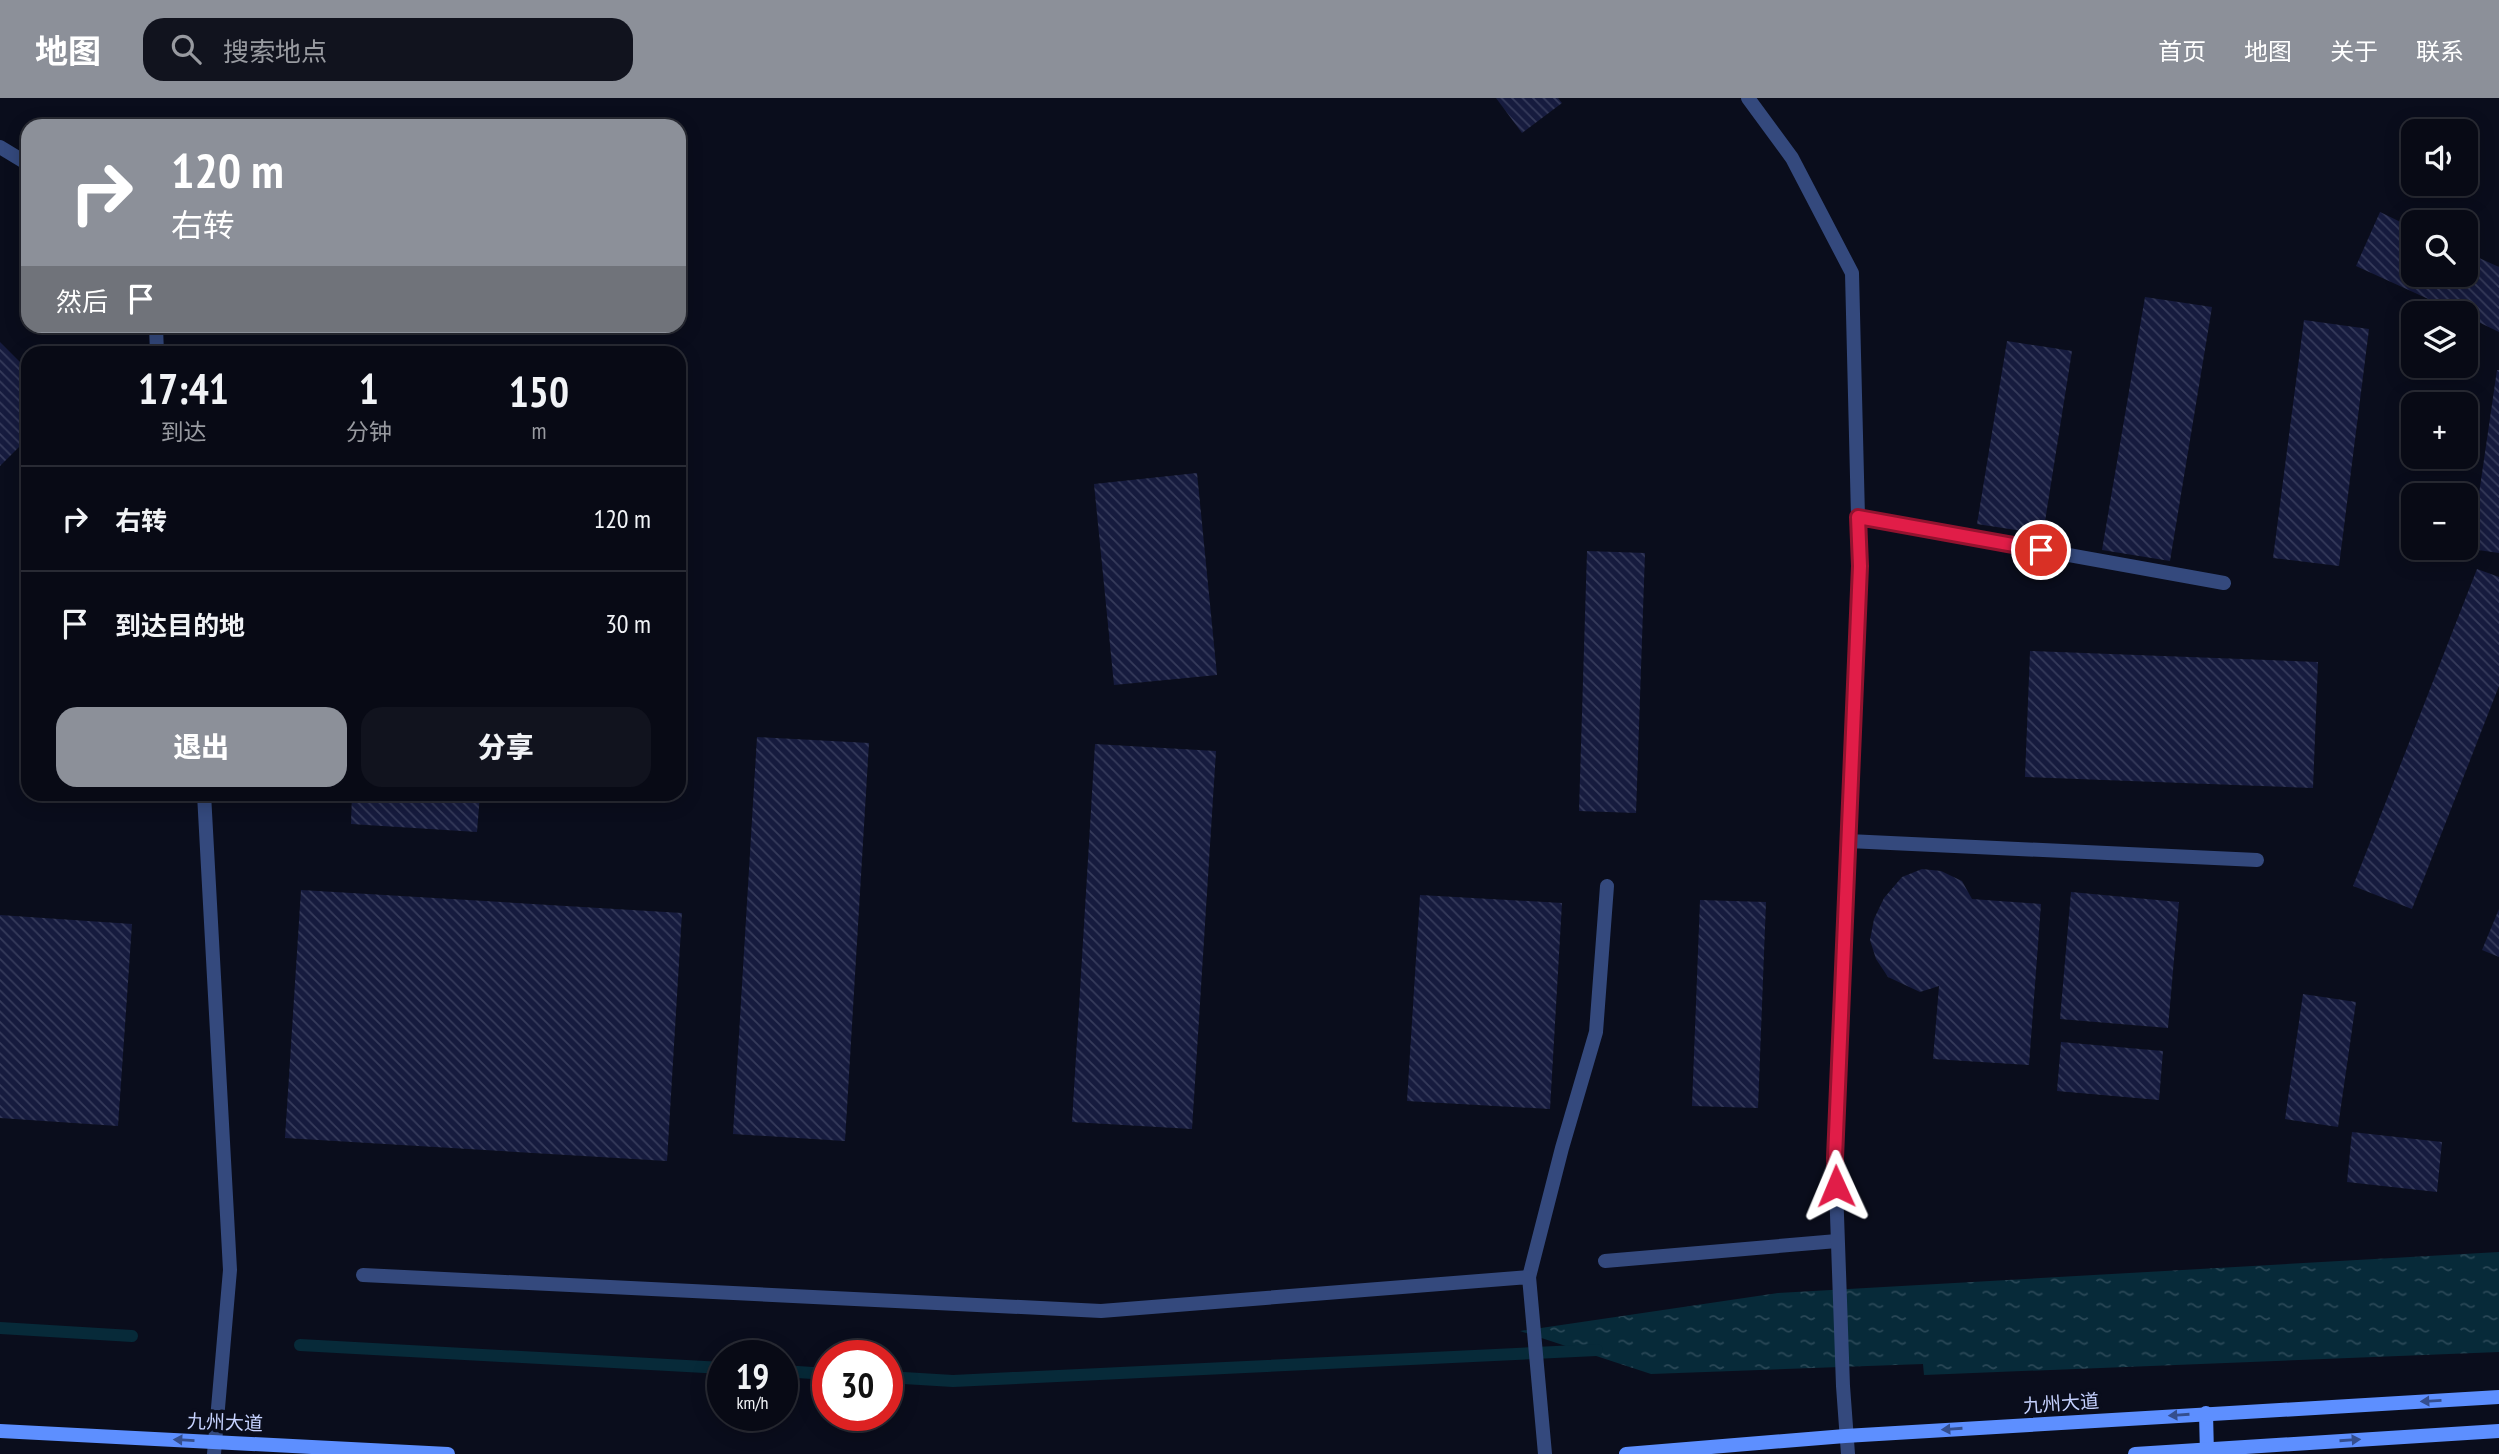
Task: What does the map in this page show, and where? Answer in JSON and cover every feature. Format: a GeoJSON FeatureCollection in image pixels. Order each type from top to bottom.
{"type":"FeatureCollection","features":[{"type":"Feature","properties":{"kind":"main road","name":"九州大道"},"geometry":{"type":"LineString","coordinates":[[1626,1454],[1845,1436],[2499,1397]]}},
{"type":"Feature","properties":{"kind":"main road"},"geometry":{"type":"LineString","coordinates":[[2206,1413],[2207,1452]]}},
{"type":"Feature","properties":{"kind":"main road","name":"九州大道"},"geometry":{"type":"LineString","coordinates":[[0,1431],[215,1448],[448,1454]]}},
{"type":"Feature","properties":{"kind":"main road"},"geometry":{"type":"LineString","coordinates":[[2135,1454],[2207,1452],[2499,1431]]}},
{"type":"Feature","properties":{"kind":"street"},"geometry":{"type":"LineString","coordinates":[[1748,98],[1792,158],[1852,273],[1860,566],[1835,1158],[1845,1436],[1848,1454]]}},
{"type":"Feature","properties":{"kind":"street"},"geometry":{"type":"LineString","coordinates":[[0,147],[21,160]]}},
{"type":"Feature","properties":{"kind":"street"},"geometry":{"type":"LineString","coordinates":[[1858,517],[2224,583]]}},
{"type":"Feature","properties":{"kind":"street"},"geometry":{"type":"LineString","coordinates":[[204,801],[230,1270],[215,1448]]}},
{"type":"Feature","properties":{"kind":"street"},"geometry":{"type":"LineString","coordinates":[[1848,841],[2257,860]]}},
{"type":"Feature","properties":{"kind":"street"},"geometry":{"type":"LineString","coordinates":[[1545,1454],[1529,1276],[1596,1032],[1607,886]]}},
{"type":"Feature","properties":{"kind":"street"},"geometry":{"type":"LineString","coordinates":[[1605,1261],[1838,1241]]}},
{"type":"Feature","properties":{"kind":"street"},"geometry":{"type":"LineString","coordinates":[[363,1275],[1101,1311],[1529,1276]]}},
{"type":"Feature","properties":{"kind":"water"},"geometry":{"type":"Polygon","coordinates":[[[2499,1252],[2499,1352],[1924,1375],[1923,1364],[1651,1374],[1520,1331],[1778,1293],[2499,1252]]]}},
{"type":"Feature","properties":{"kind":"building"},"geometry":{"type":"Polygon","coordinates":[[[1496,98],[1558,98],[1562,103],[1522,133],[1496,98]]]}},
{"type":"Feature","properties":{"kind":"building"},"geometry":{"type":"Polygon","coordinates":[[[2380,212],[2401,222],[2401,287],[2356,266],[2380,212]]]}},
{"type":"Feature","properties":{"kind":"building"},"geometry":{"type":"Polygon","coordinates":[[[2478,257],[2499,267],[2499,332],[2478,322],[2478,301],[2433,301],[2402,287],[2478,287],[2478,257]]]}},
{"type":"Feature","properties":{"kind":"building"},"geometry":{"type":"Polygon","coordinates":[[[2145,297],[2212,307],[2170,561],[2102,550],[2145,297]]]}},
{"type":"Feature","properties":{"kind":"building"},"geometry":{"type":"Polygon","coordinates":[[[2304,320],[2369,329],[2339,566],[2273,558],[2304,320]]]}},
{"type":"Feature","properties":{"kind":"building"},"geometry":{"type":"Polygon","coordinates":[[[2007,341],[2072,351],[2043,534],[1977,524],[2007,341]]]}},
{"type":"Feature","properties":{"kind":"building"},"geometry":{"type":"Polygon","coordinates":[[[0,342],[21,363],[21,445],[0,466],[0,342]]]}},
{"type":"Feature","properties":{"kind":"building"},"geometry":{"type":"Polygon","coordinates":[[[2499,370],[2499,553],[2478,550],[2478,501],[2499,370]]]}},
{"type":"Feature","properties":{"kind":"building"},"geometry":{"type":"Polygon","coordinates":[[[1197,473],[1217,675],[1114,685],[1094,484],[1197,473]]]}},
{"type":"Feature","properties":{"kind":"building"},"geometry":{"type":"Polygon","coordinates":[[[1587,551],[1645,553],[1636,813],[1579,811],[1587,551]]]}},
{"type":"Feature","properties":{"kind":"building"},"geometry":{"type":"Polygon","coordinates":[[[2477,569],[2499,577],[2499,686],[2412,909],[2353,886],[2477,569]]]}},
{"type":"Feature","properties":{"kind":"building"},"geometry":{"type":"Polygon","coordinates":[[[2030,651],[2318,662],[2313,788],[2025,777],[2030,651]]]}},
{"type":"Feature","properties":{"kind":"building"},"geometry":{"type":"Polygon","coordinates":[[[757,737],[869,743],[845,1141],[733,1134],[757,737]]]}},
{"type":"Feature","properties":{"kind":"building"},"geometry":{"type":"Polygon","coordinates":[[[1095,744],[1216,751],[1192,1129],[1072,1122],[1095,744]]]}},
{"type":"Feature","properties":{"kind":"building"},"geometry":{"type":"Polygon","coordinates":[[[352,801],[479,801],[477,832],[351,824],[352,801]]]}},
{"type":"Feature","properties":{"kind":"building"},"geometry":{"type":"Polygon","coordinates":[[[1922,869],[1941,871],[1962,881],[1972,899],[2041,904],[2029,1065],[1933,1059],[1939,986],[1920,992],[1888,977],[1876,959],[1870,940],[1874,919],[1884,898],[1902,877],[1922,869]]]}},
{"type":"Feature","properties":{"kind":"building"},"geometry":{"type":"Polygon","coordinates":[[[301,890],[682,913],[667,1161],[285,1138],[301,890]]]}},
{"type":"Feature","properties":{"kind":"building"},"geometry":{"type":"Polygon","coordinates":[[[2071,892],[2179,902],[2168,1028],[2060,1019],[2071,892]]]}},
{"type":"Feature","properties":{"kind":"building"},"geometry":{"type":"Polygon","coordinates":[[[1420,895],[1562,903],[1550,1109],[1407,1101],[1420,895]]]}},
{"type":"Feature","properties":{"kind":"building"},"geometry":{"type":"Polygon","coordinates":[[[1700,900],[1766,902],[1758,1108],[1692,1106],[1700,900]]]}},
{"type":"Feature","properties":{"kind":"building"},"geometry":{"type":"Polygon","coordinates":[[[2499,909],[2499,957],[2482,950],[2499,909]]]}},
{"type":"Feature","properties":{"kind":"building"},"geometry":{"type":"Polygon","coordinates":[[[0,915],[132,924],[118,1126],[0,1118],[0,915]]]}},
{"type":"Feature","properties":{"kind":"building"},"geometry":{"type":"Polygon","coordinates":[[[2303,994],[2356,1002],[2338,1127],[2285,1119],[2303,994]]]}},
{"type":"Feature","properties":{"kind":"building"},"geometry":{"type":"Polygon","coordinates":[[[2061,1042],[2163,1051],[2159,1100],[2057,1091],[2061,1042]]]}},
{"type":"Feature","properties":{"kind":"building"},"geometry":{"type":"Polygon","coordinates":[[[2352,1132],[2442,1142],[2437,1192],[2347,1182],[2352,1132]]]}},
{"type":"Feature","properties":{"kind":"waterway"},"geometry":{"type":"LineString","coordinates":[[0,1328],[132,1336]]}},
{"type":"Feature","properties":{"kind":"waterway"},"geometry":{"type":"LineString","coordinates":[[300,1345],[707,1367]]}},
{"type":"Feature","properties":{"kind":"waterway"},"geometry":{"type":"LineString","coordinates":[[903,1378],[953,1381],[1597,1350]]}},
{"type":"Feature","properties":{"kind":"waterway"},"geometry":{"type":"LineString","coordinates":[[798,1372],[812,1373]]}},
{"type":"Feature","properties":{"kind":"route"},"geometry":{"type":"LineString","coordinates":[[1836,1186],[1860,566],[1858,517],[2041,550]]}}]}
